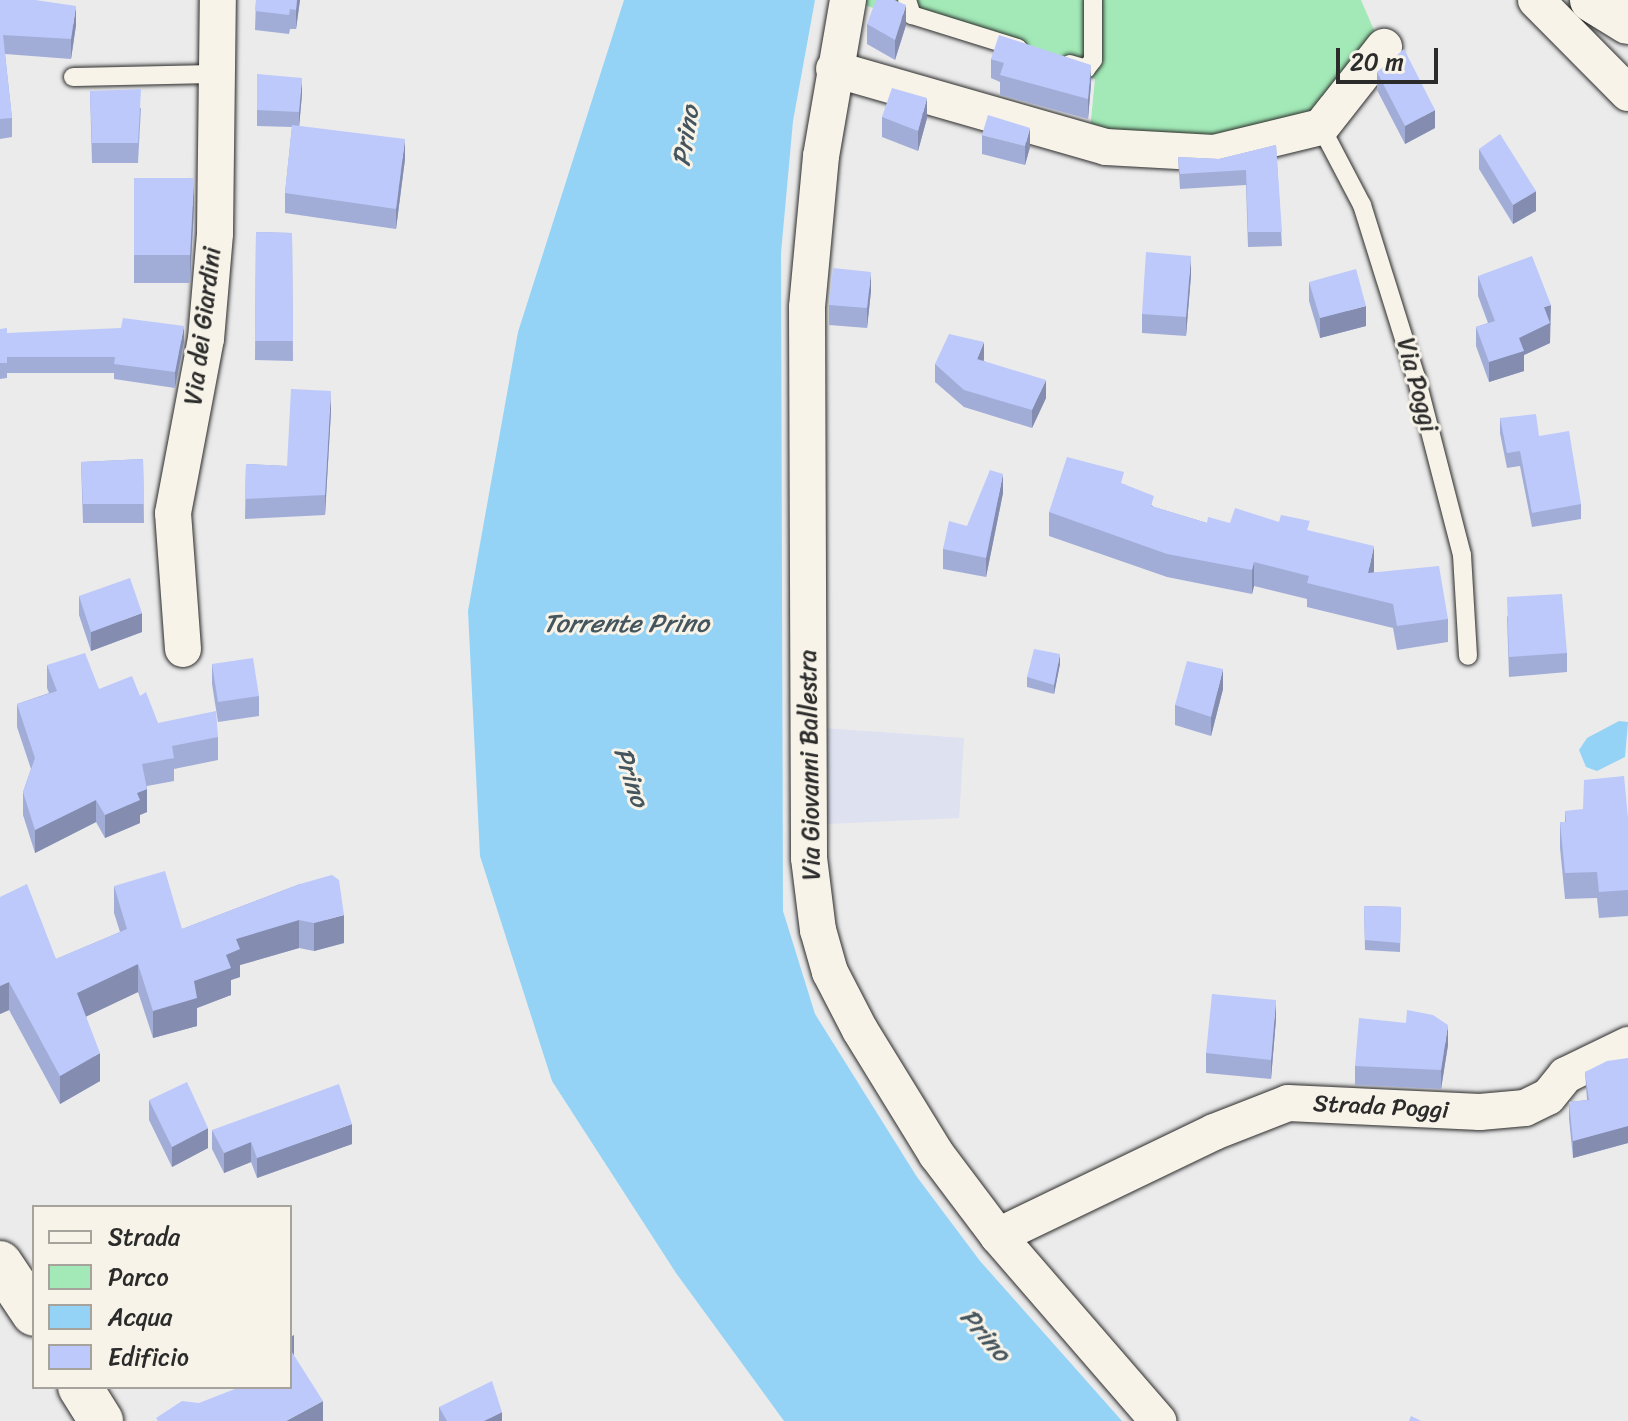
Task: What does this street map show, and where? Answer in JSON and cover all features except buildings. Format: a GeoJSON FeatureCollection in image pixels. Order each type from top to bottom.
{"type":"FeatureCollection","features":[{"type":"Feature","properties":{"kind":"main road"},"geometry":{"type":"LineString","coordinates":[[1592,0],[1628,22]]}},
{"type":"Feature","properties":{"kind":"main road"},"geometry":{"type":"LineString","coordinates":[[0,1263],[32,1311]]}},
{"type":"Feature","properties":{"kind":"main road"},"geometry":{"type":"LineString","coordinates":[[81,1389],[101,1421]]}},
{"type":"Feature","properties":{"kind":"street","name":"Via dei Giardini"},"geometry":{"type":"LineString","coordinates":[[183,649],[173,513],[206,339],[215,233],[218,0]]}},
{"type":"Feature","properties":{"kind":"street","name":"Via Giovanni Ballestra"},"geometry":{"type":"LineString","coordinates":[[848,0],[834,69],[807,307],[812,901],[830,972],[875,1057],[937,1155],[998,1236],[1158,1421]]}},
{"type":"Feature","properties":{"kind":"street"},"geometry":{"type":"LineString","coordinates":[[1536,0],[1628,93]]}},
{"type":"Feature","properties":{"kind":"street"},"geometry":{"type":"LineString","coordinates":[[834,69],[1133,151],[1214,153],[1321,127],[1384,47]]}},
{"type":"Feature","properties":{"kind":"street","name":"Strada Poggi"},"geometry":{"type":"LineString","coordinates":[[998,1236],[1279,1106],[1314,1102],[1480,1112],[1525,1108],[1548,1097],[1566,1075],[1628,1045]]}},
{"type":"Feature","properties":{"kind":"lane"},"geometry":{"type":"LineString","coordinates":[[907,0],[912,15],[1086,69],[1093,60],[1093,0]]}},
{"type":"Feature","properties":{"kind":"lane"},"geometry":{"type":"LineString","coordinates":[[73,77],[215,74]]}},
{"type":"Feature","properties":{"kind":"lane","name":"Via Poggi"},"geometry":{"type":"LineString","coordinates":[[1321,127],[1362,205],[1416,377],[1462,555],[1468,656]]}},
{"type":"Feature","properties":{"kind":"shaded area"},"geometry":{"type":"Polygon","coordinates":[[[823,728],[964,738],[959,818],[826,824],[823,728]]]}},
{"type":"Feature","properties":{"kind":"green space"},"geometry":{"type":"Polygon","coordinates":[[[865,0],[1361,0],[1377,37],[1313,121],[1240,142],[1090,130],[1095,79],[864,5],[865,0]]]}},
{"type":"Feature","properties":{"kind":"water","name":"Torrente Prino"},"geometry":{"type":"Polygon","coordinates":[[[624,0],[815,0],[793,121],[781,253],[783,911],[815,1014],[917,1177],[980,1261],[1122,1421],[784,1421],[676,1273],[552,1081],[480,856],[468,611],[518,332],[624,0]]]}},
{"type":"Feature","properties":{"kind":"water"},"geometry":{"type":"Polygon","coordinates":[[[1619,721],[1628,722],[1625,757],[1597,771],[1586,767],[1579,750],[1587,738],[1619,721]]]}},
{"type":"Feature","properties":{"kind":"water label","name":"Prino"},"geometry":{"type":"Point","coordinates":[686,136]}},
{"type":"Feature","properties":{"kind":"water label","name":"Prino"},"geometry":{"type":"Point","coordinates":[631,777]}},
{"type":"Feature","properties":{"kind":"water label","name":"Prino"},"geometry":{"type":"Point","coordinates":[985,1335]}}]}
